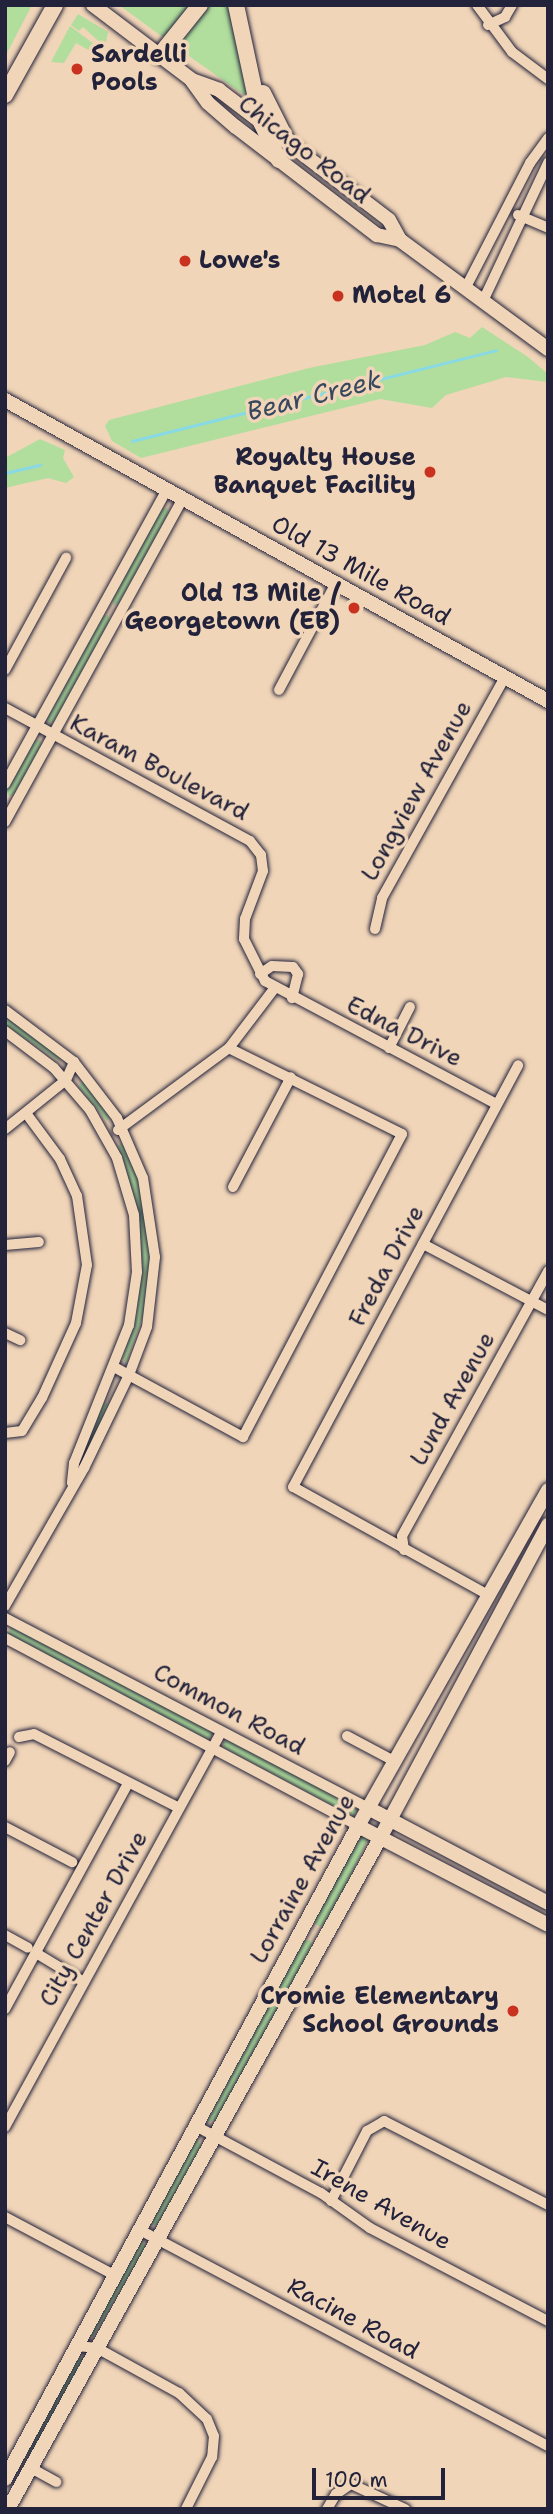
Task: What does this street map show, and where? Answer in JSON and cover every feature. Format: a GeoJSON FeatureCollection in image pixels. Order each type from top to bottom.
{"type":"FeatureCollection","features":[{"type":"Feature","properties":{"kind":"main road"},"geometry":{"type":"LineString","coordinates":[[5,95],[55,5]]}},
{"type":"Feature","properties":{"kind":"main road"},"geometry":{"type":"LineString","coordinates":[[159,56],[200,5]]}},
{"type":"Feature","properties":{"kind":"main road"},"geometry":{"type":"LineString","coordinates":[[236,5],[261,122],[279,160]]}},
{"type":"Feature","properties":{"kind":"main road"},"geometry":{"type":"LineString","coordinates":[[244,5],[267,104],[286,141]]}},
{"type":"Feature","properties":{"kind":"street","name":"Chicago Road"},"geometry":{"type":"LineString","coordinates":[[93,5],[192,80],[219,90],[389,220],[400,240],[548,349]]}},
{"type":"Feature","properties":{"kind":"street"},"geometry":{"type":"LineString","coordinates":[[477,5],[488,25],[512,52],[548,79]]}},
{"type":"Feature","properties":{"kind":"street"},"geometry":{"type":"LineString","coordinates":[[488,25],[505,17],[512,5]]}},
{"type":"Feature","properties":{"kind":"street","name":"Chicago Road"},"geometry":{"type":"LineString","coordinates":[[192,80],[208,103],[279,160],[377,235],[400,240]]}},
{"type":"Feature","properties":{"kind":"street"},"geometry":{"type":"LineString","coordinates":[[465,289],[506,210],[548,138]]}},
{"type":"Feature","properties":{"kind":"street"},"geometry":{"type":"LineString","coordinates":[[483,301],[548,163]]}},
{"type":"Feature","properties":{"kind":"street"},"geometry":{"type":"LineString","coordinates":[[506,210],[548,228]]}},
{"type":"Feature","properties":{"kind":"street","name":"Old 13 Mile Road"},"geometry":{"type":"LineString","coordinates":[[5,400],[548,701]]}},
{"type":"Feature","properties":{"kind":"street"},"geometry":{"type":"LineString","coordinates":[[5,783],[167,489]]}},
{"type":"Feature","properties":{"kind":"street"},"geometry":{"type":"LineString","coordinates":[[5,821],[183,498]]}},
{"type":"Feature","properties":{"kind":"street"},"geometry":{"type":"LineString","coordinates":[[5,670],[66,558]]}},
{"type":"Feature","properties":{"kind":"street"},"geometry":{"type":"LineString","coordinates":[[279,690],[336,583]]}},
{"type":"Feature","properties":{"kind":"street","name":"Longview Avenue"},"geometry":{"type":"LineString","coordinates":[[374,929],[382,898],[505,677]]}},
{"type":"Feature","properties":{"kind":"street","name":"Karam Boulevard"},"geometry":{"type":"LineString","coordinates":[[5,708],[238,833],[258,849],[262,879],[246,919],[244,939],[260,974],[274,989]]}},
{"type":"Feature","properties":{"kind":"street"},"geometry":{"type":"LineString","coordinates":[[260,974],[272,966],[293,967],[298,974],[292,998]]}},
{"type":"Feature","properties":{"kind":"street"},"geometry":{"type":"LineString","coordinates":[[106,1136],[122,1128],[229,1048],[274,989]]}},
{"type":"Feature","properties":{"kind":"street","name":"Edna Drive"},"geometry":{"type":"LineString","coordinates":[[274,989],[496,1104]]}},
{"type":"Feature","properties":{"kind":"street"},"geometry":{"type":"LineString","coordinates":[[389,1048],[411,1007]]}},
{"type":"Feature","properties":{"kind":"street"},"geometry":{"type":"LineString","coordinates":[[5,1010],[74,1062],[122,1128],[148,1194],[155,1257],[147,1327],[129,1375],[94,1451],[72,1483],[5,1606]]}},
{"type":"Feature","properties":{"kind":"street"},"geometry":{"type":"LineString","coordinates":[[5,1031],[66,1080],[106,1136],[129,1193],[138,1259],[129,1325],[74,1463],[72,1483]]}},
{"type":"Feature","properties":{"kind":"street"},"geometry":{"type":"LineString","coordinates":[[114,1367],[243,1437],[402,1133],[229,1048]]}},
{"type":"Feature","properties":{"kind":"street"},"geometry":{"type":"LineString","coordinates":[[5,1129],[66,1080],[74,1062]]}},
{"type":"Feature","properties":{"kind":"street","name":"Freda Drive"},"geometry":{"type":"LineString","coordinates":[[404,1550],[293,1487],[518,1065]]}},
{"type":"Feature","properties":{"kind":"street"},"geometry":{"type":"LineString","coordinates":[[233,1187],[291,1077]]}},
{"type":"Feature","properties":{"kind":"street"},"geometry":{"type":"LineString","coordinates":[[5,1433],[22,1430],[42,1398],[76,1323],[87,1265],[78,1196],[61,1159],[26,1113]]}},
{"type":"Feature","properties":{"kind":"street"},"geometry":{"type":"LineString","coordinates":[[5,1245],[39,1242]]}},
{"type":"Feature","properties":{"kind":"street"},"geometry":{"type":"LineString","coordinates":[[423,1244],[548,1310]]}},
{"type":"Feature","properties":{"kind":"street","name":"Lund Avenue"},"geometry":{"type":"LineString","coordinates":[[404,1550],[402,1536],[548,1270]]}},
{"type":"Feature","properties":{"kind":"street"},"geometry":{"type":"LineString","coordinates":[[5,1333],[20,1340]]}},
{"type":"Feature","properties":{"kind":"street","name":"Lorraine Avenue"},"geometry":{"type":"LineString","coordinates":[[5,2479],[358,1826],[548,1490]]}},
{"type":"Feature","properties":{"kind":"street","name":"Lorraine Avenue"},"geometry":{"type":"LineString","coordinates":[[8,2509],[390,1820],[548,1525]]}},
{"type":"Feature","properties":{"kind":"street"},"geometry":{"type":"LineString","coordinates":[[404,1550],[490,1596]]}},
{"type":"Feature","properties":{"kind":"street","name":"Common Road"},"geometry":{"type":"LineString","coordinates":[[5,1618],[548,1903]]}},
{"type":"Feature","properties":{"kind":"street","name":"Common Road"},"geometry":{"type":"LineString","coordinates":[[5,1638],[548,1925]]}},
{"type":"Feature","properties":{"kind":"street"},"geometry":{"type":"LineString","coordinates":[[454,1652],[460,1661],[475,1665]]}},
{"type":"Feature","properties":{"kind":"street","name":"City Center Drive"},"geometry":{"type":"LineString","coordinates":[[5,2127],[221,1732]]}},
{"type":"Feature","properties":{"kind":"street"},"geometry":{"type":"LineString","coordinates":[[19,1737],[34,1734],[127,1785],[179,1808]]}},
{"type":"Feature","properties":{"kind":"street"},"geometry":{"type":"LineString","coordinates":[[346,1736],[394,1761]]}},
{"type":"Feature","properties":{"kind":"street"},"geometry":{"type":"LineString","coordinates":[[5,2009],[32,1950],[127,1785]]}},
{"type":"Feature","properties":{"kind":"street"},"geometry":{"type":"LineString","coordinates":[[5,1827],[72,1863]]}},
{"type":"Feature","properties":{"kind":"street"},"geometry":{"type":"LineString","coordinates":[[424,1860],[432,1843]]}},
{"type":"Feature","properties":{"kind":"street"},"geometry":{"type":"LineString","coordinates":[[5,1936],[84,1982]]}},
{"type":"Feature","properties":{"kind":"street"},"geometry":{"type":"LineString","coordinates":[[331,2201],[367,2131],[384,2121],[548,2205]]}},
{"type":"Feature","properties":{"kind":"street","name":"Irene Avenue"},"geometry":{"type":"LineString","coordinates":[[194,2125],[331,2201],[370,2228],[548,2321]]}},
{"type":"Feature","properties":{"kind":"street"},"geometry":{"type":"LineString","coordinates":[[5,2217],[116,2276]]}},
{"type":"Feature","properties":{"kind":"street","name":"Racine Road"},"geometry":{"type":"LineString","coordinates":[[138,2229],[548,2446]]}},
{"type":"Feature","properties":{"kind":"street"},"geometry":{"type":"LineString","coordinates":[[78,2346],[97,2348],[179,2393],[207,2419],[214,2436],[212,2457],[186,2509]]}},
{"type":"Feature","properties":{"kind":"street"},"geometry":{"type":"LineString","coordinates":[[23,2446],[31,2468],[56,2482]]}},
{"type":"Feature","properties":{"kind":"street"},"geometry":{"type":"LineString","coordinates":[[327,2509],[336,2494],[351,2484],[405,2509]]}},
{"type":"Feature","properties":{"kind":"green space"},"geometry":{"type":"Polygon","coordinates":[[[5,5],[32,5],[5,57],[5,5]]]}},
{"type":"Feature","properties":{"kind":"green space"},"geometry":{"type":"Polygon","coordinates":[[[119,5],[194,5],[164,38],[119,5]]]}},
{"type":"Feature","properties":{"kind":"green space"},"geometry":{"type":"Polygon","coordinates":[[[207,5],[228,5],[250,99],[176,47],[207,5]]]}},
{"type":"Feature","properties":{"kind":"green space"},"geometry":{"type":"Polygon","coordinates":[[[78,14],[108,32],[105,47],[83,27],[79,31],[71,25],[78,14]]]}},
{"type":"Feature","properties":{"kind":"green space"},"geometry":{"type":"Polygon","coordinates":[[[70,26],[102,50],[99,56],[76,43],[64,63],[51,62],[70,26]]]}},
{"type":"Feature","properties":{"kind":"green space"},"geometry":{"type":"Polygon","coordinates":[[[482,327],[528,357],[548,374],[548,382],[506,377],[446,395],[432,408],[380,399],[141,458],[112,441],[105,426],[109,420],[309,368],[425,345],[455,332],[470,338],[482,327]]]}},
{"type":"Feature","properties":{"kind":"green space"},"geometry":{"type":"Polygon","coordinates":[[[40,439],[65,450],[63,458],[74,477],[66,483],[48,478],[5,488],[5,458],[40,439]]]}},
{"type":"Feature","properties":{"kind":"green space"},"geometry":{"type":"Polygon","coordinates":[[[167,508],[169,514],[119,603],[114,605],[112,599],[161,509],[167,508]]]}},
{"type":"Feature","properties":{"kind":"green space"},"geometry":{"type":"Polygon","coordinates":[[[108,615],[110,621],[55,721],[49,723],[47,719],[103,616],[108,615]]]}},
{"type":"Feature","properties":{"kind":"green space"},"geometry":{"type":"Polygon","coordinates":[[[39,739],[42,745],[15,795],[9,796],[6,791],[34,741],[39,739]]]}},
{"type":"Feature","properties":{"kind":"green space"},"geometry":{"type":"Polygon","coordinates":[[[5,1015],[60,1056],[59,1061],[5,1025],[5,1015]]]}},
{"type":"Feature","properties":{"kind":"green space"},"geometry":{"type":"Polygon","coordinates":[[[83,1080],[110,1116],[107,1121],[79,1087],[83,1080]]]}},
{"type":"Feature","properties":{"kind":"green space"},"geometry":{"type":"Polygon","coordinates":[[[122,1142],[141,1186],[150,1246],[146,1307],[126,1364],[123,1358],[137,1314],[142,1257],[137,1206],[118,1146],[122,1142]]]}},
{"type":"Feature","properties":{"kind":"green space"},"geometry":{"type":"Polygon","coordinates":[[[104,1402],[110,1405],[79,1466],[78,1465],[104,1402]]]}},
{"type":"Feature","properties":{"kind":"green space"},"geometry":{"type":"Polygon","coordinates":[[[11,1626],[212,1731],[212,1737],[207,1739],[8,1635],[11,1626]]]}},
{"type":"Feature","properties":{"kind":"green space"},"geometry":{"type":"Polygon","coordinates":[[[228,1740],[357,1810],[353,1816],[224,1748],[223,1742],[228,1740]]]}},
{"type":"Feature","properties":{"kind":"green space"},"geometry":{"type":"Polygon","coordinates":[[[359,1834],[368,1839],[331,1917],[324,1927],[318,1926],[314,1922],[359,1834]]]}},
{"type":"Feature","properties":{"kind":"green space"},"geometry":{"type":"Polygon","coordinates":[[[310,1940],[314,1949],[216,2120],[207,2122],[302,1941],[310,1940]]]}},
{"type":"Feature","properties":{"kind":"green space"},"geometry":{"type":"Polygon","coordinates":[[[197,2137],[201,2146],[159,2224],[150,2226],[197,2137]]]}},
{"type":"Feature","properties":{"kind":"green space"},"geometry":{"type":"Polygon","coordinates":[[[142,2240],[146,2247],[92,2338],[90,2335],[142,2240]]]}},
{"type":"Feature","properties":{"kind":"green space"},"geometry":{"type":"Polygon","coordinates":[[[84,2357],[29,2457],[28,2450],[77,2359],[84,2357]]]}},
{"type":"Feature","properties":{"kind":"waterway","name":"Bear Creek"},"geometry":{"type":"LineString","coordinates":[[132,441],[496,350]]}},
{"type":"Feature","properties":{"kind":"waterway","name":"Bear Creek"},"geometry":{"type":"LineString","coordinates":[[5,473],[40,465]]}},
{"type":"Feature","properties":{"kind":"place","name":"Sardelli Pools"},"geometry":{"type":"Point","coordinates":[77,69]}},
{"type":"Feature","properties":{"kind":"place","name":"Lowe's"},"geometry":{"type":"Point","coordinates":[185,261]}},
{"type":"Feature","properties":{"kind":"place","name":"Motel 6"},"geometry":{"type":"Point","coordinates":[338,296]}},
{"type":"Feature","properties":{"kind":"place","name":"Royalty House Banquet Facility"},"geometry":{"type":"Point","coordinates":[430,472]}},
{"type":"Feature","properties":{"kind":"place","name":"Old 13 Mile / Georgetown (EB)"},"geometry":{"type":"Point","coordinates":[354,608]}},
{"type":"Feature","properties":{"kind":"place","name":"Cromie Elementary School Grounds"},"geometry":{"type":"Point","coordinates":[513,2011]}}]}
